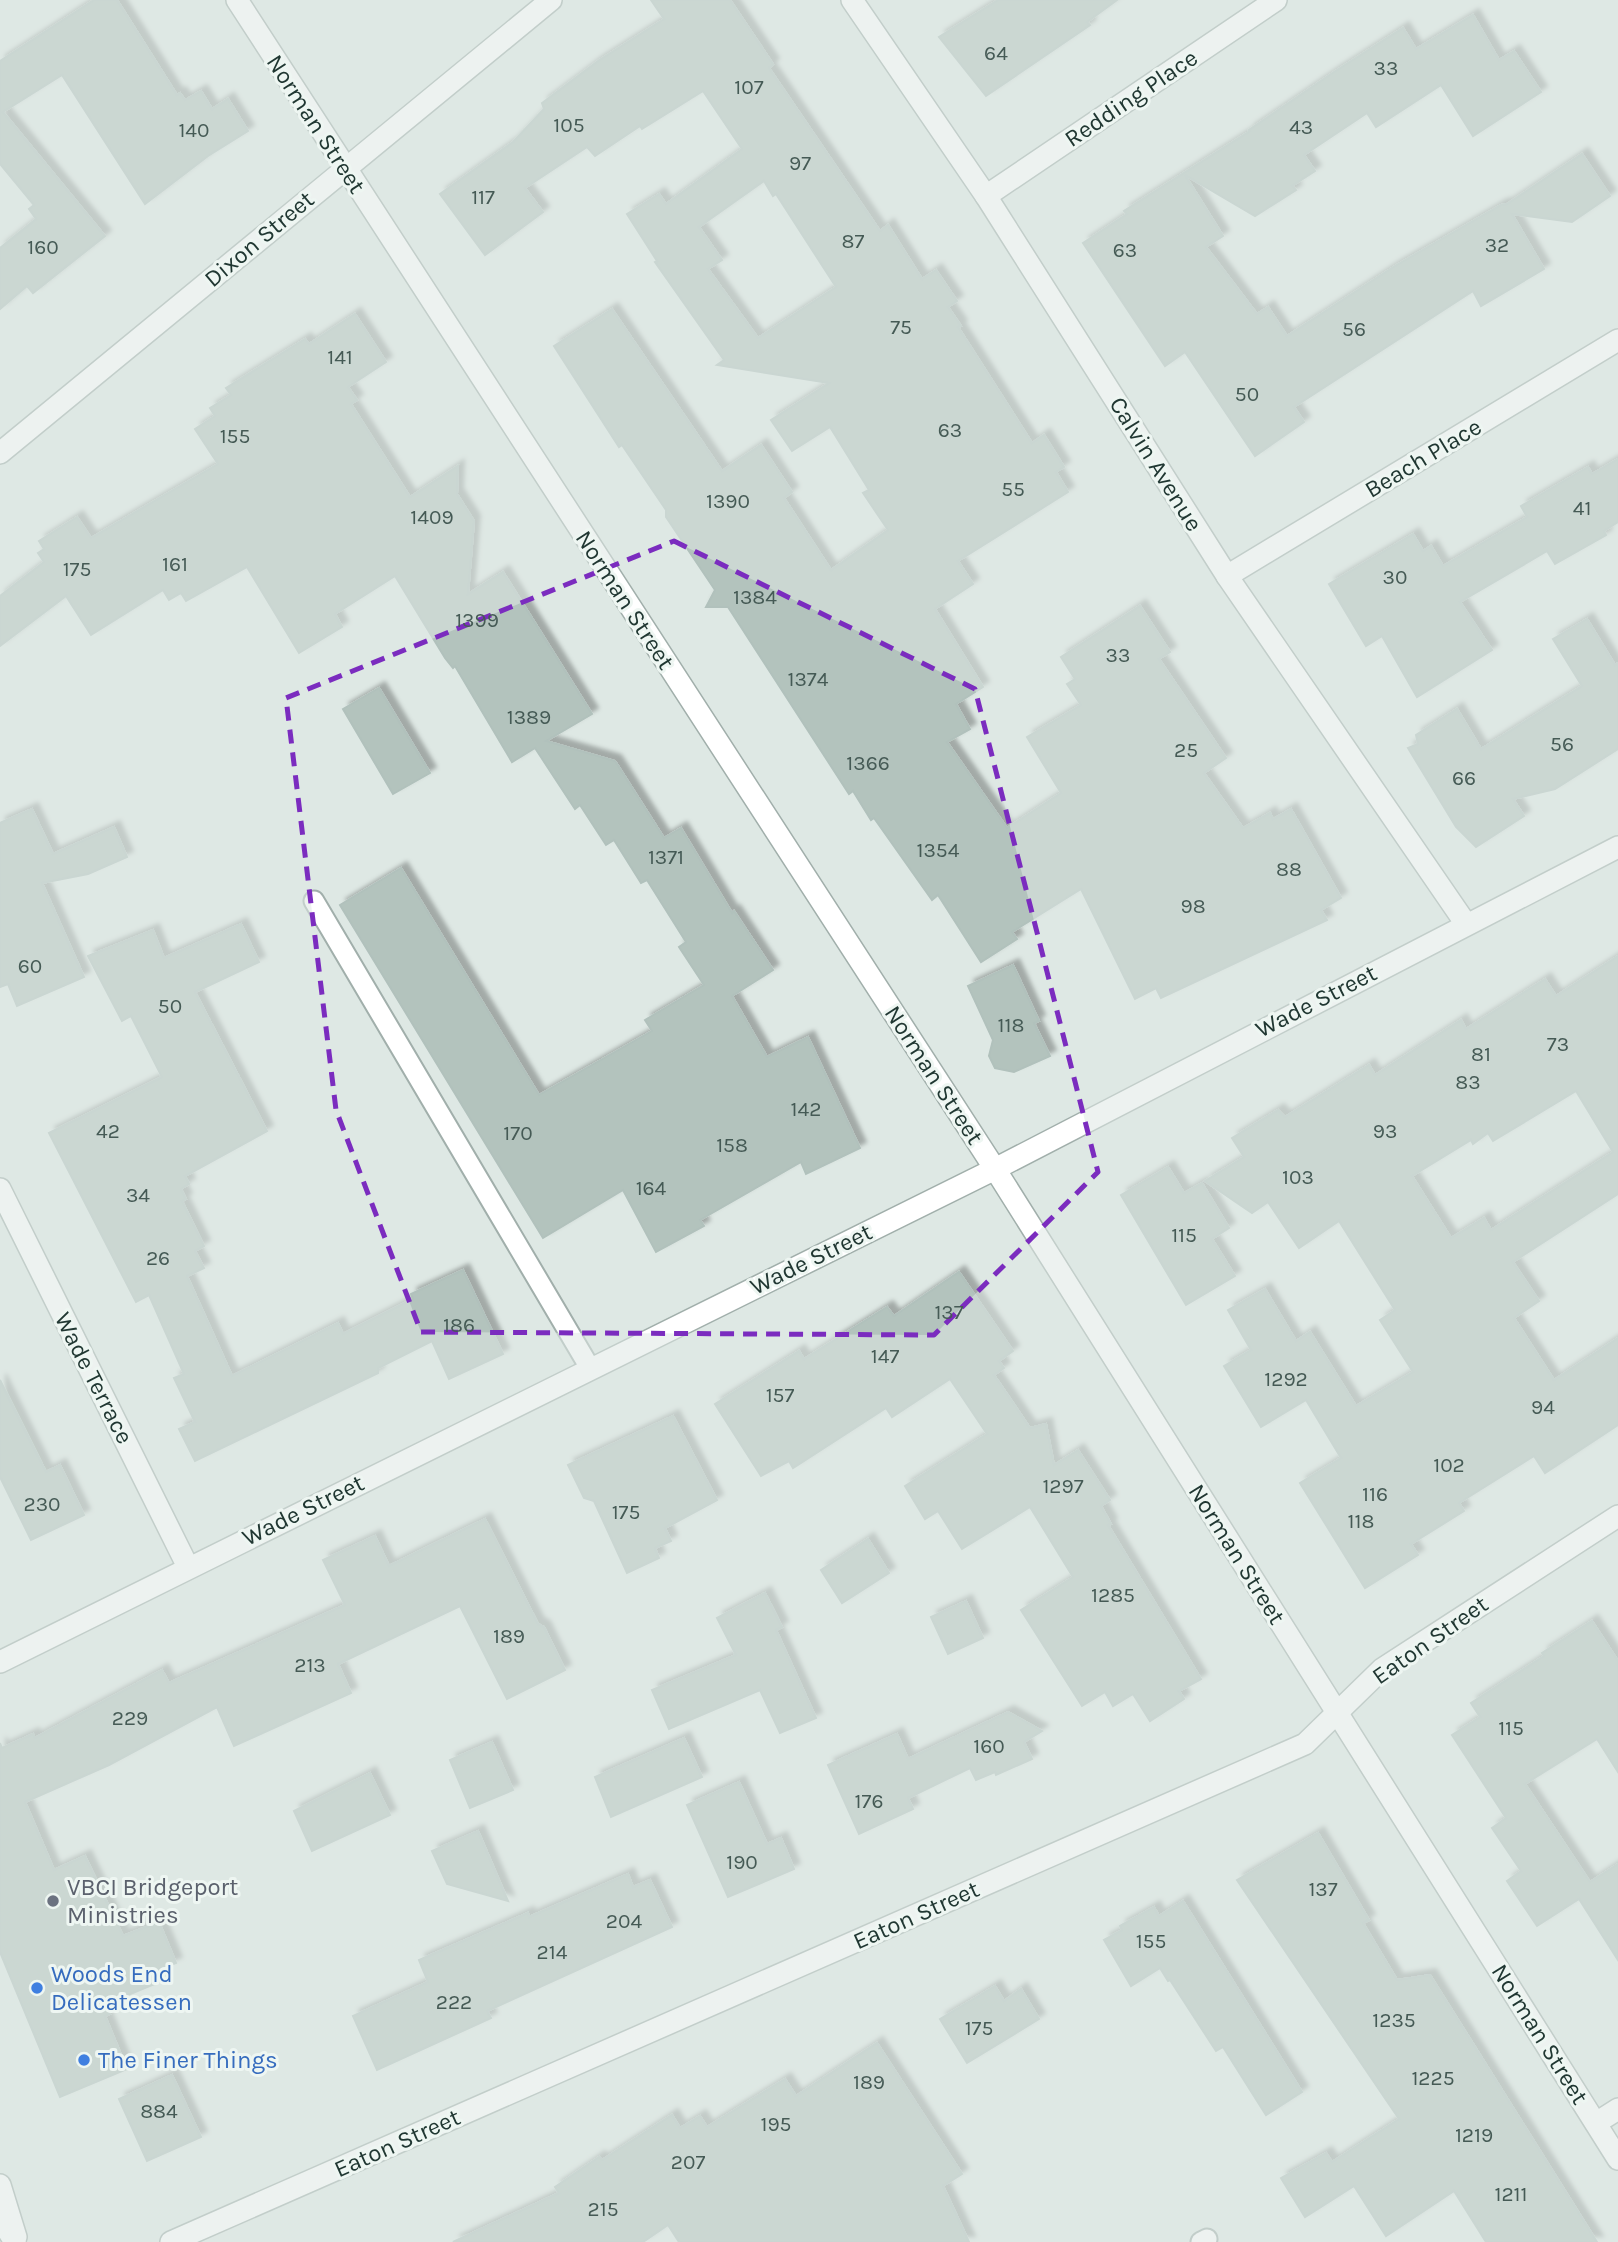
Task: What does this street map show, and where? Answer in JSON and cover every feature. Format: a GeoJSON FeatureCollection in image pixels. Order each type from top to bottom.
{"type":"FeatureCollection","features":[{"type":"Feature","properties":{"kind":"street","name":"Norman Street"},"geometry":{"type":"LineString","coordinates":[[237,0],[995,1169],[1618,2159]]}},
{"type":"Feature","properties":{"kind":"street","name":"Dixon Street"},"geometry":{"type":"LineString","coordinates":[[0,453],[551,0]]}},
{"type":"Feature","properties":{"kind":"street","name":"Calvin Avenue"},"geometry":{"type":"LineString","coordinates":[[852,0],[986,197],[1227,576],[1466,924]]}},
{"type":"Feature","properties":{"kind":"street","name":"Redding Place"},"geometry":{"type":"LineString","coordinates":[[986,197],[1276,0]]}},
{"type":"Feature","properties":{"kind":"street","name":"Beach Place"},"geometry":{"type":"LineString","coordinates":[[1227,576],[1618,340]]}},
{"type":"Feature","properties":{"kind":"street","name":"Wade Street"},"geometry":{"type":"LineString","coordinates":[[0,1662],[995,1169],[1618,847]]}},
{"type":"Feature","properties":{"kind":"street","name":"Wade Terrace"},"geometry":{"type":"LineString","coordinates":[[0,1189],[188,1567]]}},
{"type":"Feature","properties":{"kind":"street","name":"Eaton Street"},"geometry":{"type":"LineString","coordinates":[[171,2242],[1305,1744],[1382,1669],[1618,1516]]}},
{"type":"Feature","properties":{"kind":"street"},"geometry":{"type":"LineString","coordinates":[[1596,2123],[1618,2109]]}},
{"type":"Feature","properties":{"kind":"street"},"geometry":{"type":"LineString","coordinates":[[0,2185],[16,2242]]}},
{"type":"Feature","properties":{"kind":"street"},"geometry":{"type":"LineString","coordinates":[[0,2218],[16,2242]]}},
{"type":"Feature","properties":{"kind":"lane"},"geometry":{"type":"LineString","coordinates":[[314,901],[590,1368]]}},
{"type":"Feature","properties":{"kind":"highlighted area"},"geometry":{"type":"Polygon","coordinates":[[[674,541],[975,689],[1098,1172],[934,1335],[421,1332],[336,1110],[286,698],[674,541]]]}},
{"type":"Feature","properties":{"kind":"building"},"geometry":{"type":"Polygon","coordinates":[[[94,0],[117,0],[177,95],[180,93],[185,100],[201,91],[212,109],[228,99],[248,131],[208,156],[145,204],[62,75],[3,112],[105,236],[33,293],[27,286],[0,309],[0,248],[36,219],[29,209],[34,205],[0,164],[0,61],[94,0]]]}},
{"type":"Feature","properties":{"kind":"building"},"geometry":{"type":"Polygon","coordinates":[[[651,0],[730,0],[773,64],[769,68],[880,231],[888,225],[922,279],[936,270],[957,301],[948,307],[961,326],[958,327],[1032,443],[1044,435],[1064,467],[1056,472],[1068,492],[958,561],[973,584],[935,609],[983,687],[956,704],[970,729],[947,742],[1007,828],[1061,793],[1027,737],[1081,705],[1067,684],[1075,679],[1061,657],[1140,606],[1170,652],[1159,659],[1226,758],[1204,773],[1243,828],[1270,813],[1273,819],[1291,809],[1341,898],[1321,910],[1327,920],[1161,998],[1156,988],[1135,999],[1081,889],[1012,932],[1017,939],[981,962],[938,895],[932,900],[874,818],[871,820],[853,791],[849,794],[728,607],[706,607],[715,590],[666,517],[666,510],[622,445],[619,447],[554,346],[612,309],[722,471],[761,445],[792,492],[784,498],[831,570],[888,530],[863,493],[869,490],[830,427],[792,451],[771,420],[829,383],[717,365],[724,360],[655,262],[657,261],[627,214],[659,194],[666,204],[742,149],[703,91],[642,129],[640,126],[595,156],[587,147],[525,188],[543,212],[485,255],[440,194],[513,142],[544,109],[542,103],[598,61],[664,19],[651,0]],[[764,181],[699,227],[722,260],[708,269],[758,338],[836,287],[776,194],[773,196],[764,181]]]}},
{"type":"Feature","properties":{"kind":"building"},"geometry":{"type":"Polygon","coordinates":[[[998,0],[1117,0],[1087,22],[1090,25],[986,96],[939,37],[998,0]]]}},
{"type":"Feature","properties":{"kind":"building"},"geometry":{"type":"Polygon","coordinates":[[[1473,15],[1499,60],[1514,51],[1541,92],[1473,136],[1441,85],[1376,127],[1367,113],[1304,155],[1315,171],[1292,186],[1296,190],[1255,216],[1185,175],[1223,236],[1206,247],[1257,314],[1268,307],[1287,336],[1395,266],[1507,204],[1582,154],[1610,196],[1572,222],[1512,214],[1544,269],[1481,306],[1473,291],[1294,407],[1304,422],[1255,456],[1185,352],[1165,366],[1083,243],[1127,214],[1124,211],[1250,131],[1403,28],[1416,49],[1473,15]]]}},
{"type":"Feature","properties":{"kind":"building"},"geometry":{"type":"Polygon","coordinates":[[[355,314],[386,362],[348,387],[357,400],[351,404],[410,497],[458,466],[457,494],[474,521],[468,594],[503,572],[592,714],[546,741],[615,761],[664,838],[681,828],[732,913],[734,911],[773,970],[732,996],[767,1057],[808,1037],[860,1148],[806,1174],[801,1162],[700,1220],[704,1226],[656,1252],[623,1190],[543,1238],[340,905],[401,868],[539,1095],[652,1031],[645,1020],[704,985],[679,947],[686,942],[647,880],[641,883],[614,840],[606,845],[580,805],[575,809],[535,748],[512,762],[455,666],[453,668],[445,658],[395,576],[335,614],[342,627],[299,653],[247,567],[186,601],[181,593],[169,600],[163,590],[91,635],[66,596],[0,646],[0,596],[44,562],[38,553],[44,549],[39,541],[77,517],[91,538],[218,464],[195,429],[215,416],[210,408],[231,395],[226,388],[305,339],[309,344],[355,314]]]}},
{"type":"Feature","properties":{"kind":"building"},"geometry":{"type":"Polygon","coordinates":[[[1618,459],[1618,522],[1604,531],[1606,535],[1555,564],[1547,551],[1460,602],[1492,650],[1417,697],[1382,636],[1366,646],[1329,584],[1413,534],[1423,551],[1431,546],[1443,566],[1527,517],[1521,506],[1588,467],[1592,474],[1618,459]]]}},
{"type":"Feature","properties":{"kind":"building"},"geometry":{"type":"Polygon","coordinates":[[[1587,619],[1615,665],[1618,663],[1618,749],[1555,789],[1513,799],[1524,816],[1476,847],[1456,827],[1408,748],[1418,744],[1416,735],[1457,709],[1481,749],[1582,686],[1553,639],[1587,619]]]}},
{"type":"Feature","properties":{"kind":"building"},"geometry":{"type":"Polygon","coordinates":[[[379,688],[430,773],[393,794],[343,709],[379,688]]]}},
{"type":"Feature","properties":{"kind":"building"},"geometry":{"type":"Polygon","coordinates":[[[32,809],[53,854],[114,827],[127,857],[88,874],[42,883],[84,977],[17,1006],[8,984],[0,987],[0,823],[32,809]]]}},
{"type":"Feature","properties":{"kind":"building"},"geometry":{"type":"Polygon","coordinates":[[[241,924],[259,962],[195,992],[267,1131],[185,1176],[189,1184],[181,1189],[186,1199],[182,1201],[204,1246],[195,1251],[204,1268],[187,1276],[232,1376],[338,1323],[343,1334],[413,1299],[411,1294],[463,1270],[503,1354],[449,1379],[432,1341],[378,1368],[378,1373],[195,1461],[179,1429],[195,1422],[174,1378],[184,1374],[149,1295],[136,1302],[49,1133],[162,1077],[131,1016],[122,1021],[88,956],[153,930],[164,958],[241,924]]]}},
{"type":"Feature","properties":{"kind":"building"},"geometry":{"type":"Polygon","coordinates":[[[1618,956],[1618,1194],[1513,1262],[1539,1301],[1514,1318],[1554,1380],[1618,1338],[1618,1425],[1545,1473],[1534,1456],[1459,1503],[1464,1511],[1411,1544],[1418,1555],[1365,1588],[1300,1483],[1341,1458],[1306,1400],[1261,1427],[1224,1366],[1251,1350],[1228,1310],[1265,1289],[1296,1341],[1310,1332],[1356,1406],[1413,1372],[1380,1320],[1395,1310],[1339,1221],[1299,1248],[1268,1202],[1252,1213],[1205,1181],[1244,1157],[1232,1138],[1278,1110],[1285,1117],[1369,1065],[1375,1075],[1461,1020],[1466,1029],[1545,979],[1556,996],[1618,956]],[[1576,1091],[1493,1141],[1488,1133],[1473,1144],[1471,1140],[1412,1176],[1451,1238],[1484,1218],[1491,1230],[1613,1152],[1576,1091]]]}},
{"type":"Feature","properties":{"kind":"building"},"geometry":{"type":"Polygon","coordinates":[[[1013,965],[1039,1021],[1034,1023],[1050,1056],[1014,1072],[995,1068],[989,1056],[993,1040],[968,986],[1013,965]]]}},
{"type":"Feature","properties":{"kind":"building"},"geometry":{"type":"Polygon","coordinates":[[[1168,1167],[1184,1193],[1202,1183],[1229,1228],[1212,1239],[1235,1276],[1186,1305],[1121,1195],[1168,1167]]]}},
{"type":"Feature","properties":{"kind":"building"},"geometry":{"type":"Polygon","coordinates":[[[959,1272],[1013,1351],[999,1361],[1004,1368],[994,1375],[1030,1428],[1046,1424],[1054,1465],[1078,1450],[1110,1500],[1101,1506],[1111,1524],[1108,1525],[1201,1679],[1179,1691],[1184,1699],[1150,1721],[1133,1694],[1113,1706],[1105,1692],[1082,1706],[1021,1610],[1073,1577],[1030,1507],[962,1549],[938,1511],[925,1519],[905,1486],[987,1434],[950,1379],[892,1417],[886,1408],[793,1468],[789,1461],[761,1476],[715,1404],[799,1351],[804,1359],[887,1307],[894,1316],[959,1272]]]}},
{"type":"Feature","properties":{"kind":"building"},"geometry":{"type":"Polygon","coordinates":[[[0,1380],[46,1472],[60,1465],[84,1515],[31,1540],[0,1477],[0,1380]]]}},
{"type":"Feature","properties":{"kind":"building"},"geometry":{"type":"Polygon","coordinates":[[[673,1416],[717,1500],[665,1528],[671,1541],[655,1548],[659,1558],[627,1573],[594,1501],[584,1498],[568,1465],[673,1416]]]}},
{"type":"Feature","properties":{"kind":"building"},"geometry":{"type":"Polygon","coordinates":[[[485,1519],[538,1624],[544,1627],[565,1670],[507,1699],[460,1606],[338,1664],[351,1693],[234,1746],[217,1707],[109,1765],[25,1802],[54,1870],[85,1856],[123,1936],[159,1922],[176,1963],[158,1970],[162,1981],[106,2004],[110,2014],[105,2016],[127,2069],[60,2097],[0,1952],[0,1743],[2,1748],[33,1734],[35,1738],[162,1670],[169,1683],[345,1605],[323,1560],[375,1536],[389,1566],[485,1519]]]}},
{"type":"Feature","properties":{"kind":"building"},"geometry":{"type":"Polygon","coordinates":[[[868,1539],[889,1573],[842,1603],[821,1570],[868,1539]]]}},
{"type":"Feature","properties":{"kind":"building"},"geometry":{"type":"Polygon","coordinates":[[[765,1593],[782,1627],[776,1630],[816,1718],[780,1733],[760,1690],[669,1729],[652,1690],[736,1655],[717,1618],[765,1593]]]}},
{"type":"Feature","properties":{"kind":"building"},"geometry":{"type":"Polygon","coordinates":[[[966,1601],[983,1638],[948,1654],[931,1617],[966,1601]]]}},
{"type":"Feature","properties":{"kind":"building"},"geometry":{"type":"Polygon","coordinates":[[[1592,1621],[1618,1661],[1618,1772],[1597,1739],[1525,1784],[1590,1882],[1618,1864],[1618,1960],[1579,1899],[1537,1926],[1507,1881],[1521,1871],[1492,1828],[1506,1818],[1452,1735],[1480,1717],[1471,1703],[1592,1621]]]}},
{"type":"Feature","properties":{"kind":"building"},"geometry":{"type":"Polygon","coordinates":[[[1008,1712],[1042,1731],[1024,1742],[1032,1759],[996,1775],[995,1772],[976,1780],[970,1768],[908,1798],[913,1809],[859,1834],[828,1765],[897,1734],[908,1759],[1008,1712]]]}},
{"type":"Feature","properties":{"kind":"building"},"geometry":{"type":"Polygon","coordinates":[[[684,1738],[702,1777],[611,1817],[595,1777],[684,1738]]]}},
{"type":"Feature","properties":{"kind":"building"},"geometry":{"type":"Polygon","coordinates":[[[492,1742],[513,1790],[470,1808],[450,1760],[492,1742]]]}},
{"type":"Feature","properties":{"kind":"building"},"geometry":{"type":"Polygon","coordinates":[[[370,1773],[390,1815],[312,1851],[294,1811],[370,1773]]]}},
{"type":"Feature","properties":{"kind":"building"},"geometry":{"type":"Polygon","coordinates":[[[739,1782],[767,1844],[781,1838],[794,1869],[728,1897],[687,1805],[739,1782]]]}},
{"type":"Feature","properties":{"kind":"building"},"geometry":{"type":"Polygon","coordinates":[[[478,1831],[508,1901],[447,1884],[432,1851],[478,1831]]]}},
{"type":"Feature","properties":{"kind":"building"},"geometry":{"type":"Polygon","coordinates":[[[1318,1833],[1369,1920],[1363,1923],[1397,1980],[1430,1975],[1597,2242],[1486,2242],[1454,2191],[1386,2236],[1354,2186],[1305,2217],[1281,2178],[1326,2153],[1332,2162],[1399,2119],[1237,1880],[1318,1833]]]}},
{"type":"Feature","properties":{"kind":"building"},"geometry":{"type":"Polygon","coordinates":[[[628,1874],[633,1887],[650,1880],[672,1927],[487,2011],[491,2018],[377,2070],[353,2016],[428,1982],[419,1960],[628,1874]]]}},
{"type":"Feature","properties":{"kind":"building"},"geometry":{"type":"Polygon","coordinates":[[[1183,1901],[1302,2092],[1266,2115],[1223,2047],[1216,2051],[1160,1968],[1131,1986],[1104,1940],[1122,1930],[1120,1926],[1154,1907],[1159,1916],[1183,1901]]]}},
{"type":"Feature","properties":{"kind":"building"},"geometry":{"type":"Polygon","coordinates":[[[995,1986],[1004,2001],[1021,1989],[1039,2019],[967,2063],[940,2019],[995,1986]]]}},
{"type":"Feature","properties":{"kind":"building"},"geometry":{"type":"Polygon","coordinates":[[[877,2043],[962,2174],[943,2186],[969,2242],[679,2242],[668,2225],[643,2242],[453,2242],[559,2193],[555,2187],[599,2157],[602,2160],[672,2115],[680,2128],[700,2116],[707,2127],[785,2079],[796,2096],[877,2043]]]}},
{"type":"Feature","properties":{"kind":"building"},"geometry":{"type":"Polygon","coordinates":[[[172,2075],[201,2137],[147,2161],[119,2099],[172,2075]]]}},
{"type":"Feature","properties":{"kind":"place","name":"VBCI Bridgeport Ministries"},"geometry":{"type":"Point","coordinates":[53,1901]}},
{"type":"Feature","properties":{"kind":"place","name":"Woods End Delicatessen"},"geometry":{"type":"Point","coordinates":[37,1988]}},
{"type":"Feature","properties":{"kind":"place","name":"The Finer Things"},"geometry":{"type":"Point","coordinates":[84,2060]}}]}
